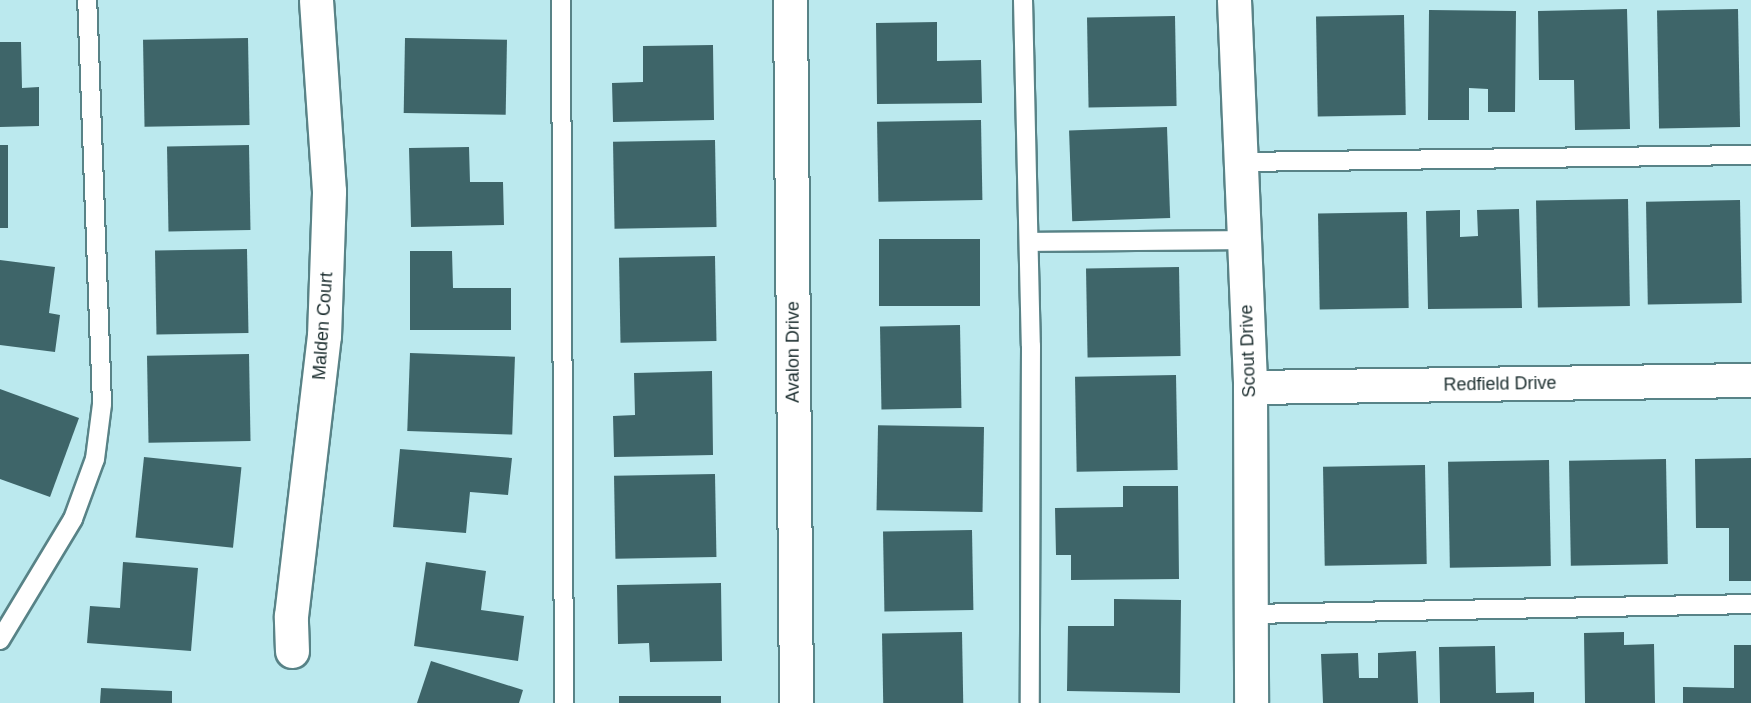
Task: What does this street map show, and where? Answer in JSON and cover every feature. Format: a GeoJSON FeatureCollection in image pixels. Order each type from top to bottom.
{"type":"FeatureCollection","features":[{"type":"Feature","properties":{"kind":"street","name":"Malden Court"},"geometry":{"type":"LineString","coordinates":[[292,651],[291,616],[325,325],[330,191],[316,0]]}},
{"type":"Feature","properties":{"kind":"street","name":"Avalon Drive"},"geometry":{"type":"LineString","coordinates":[[790,0],[796,703]]}},
{"type":"Feature","properties":{"kind":"street","name":"Scout Drive"},"geometry":{"type":"LineString","coordinates":[[1234,0],[1250,387],[1251,703]]}},
{"type":"Feature","properties":{"kind":"street","name":"Redfield Drive"},"geometry":{"type":"LineString","coordinates":[[1250,387],[1751,380]]}},
{"type":"Feature","properties":{"kind":"lane"},"geometry":{"type":"LineString","coordinates":[[0,640],[73,519],[95,459],[102,404],[87,0]]}},
{"type":"Feature","properties":{"kind":"lane"},"geometry":{"type":"LineString","coordinates":[[561,0],[564,703]]}},
{"type":"Feature","properties":{"kind":"lane"},"geometry":{"type":"LineString","coordinates":[[1023,0],[1029,242],[1030,703]]}},
{"type":"Feature","properties":{"kind":"lane"},"geometry":{"type":"LineString","coordinates":[[1241,162],[1751,154]]}},
{"type":"Feature","properties":{"kind":"lane"},"geometry":{"type":"LineString","coordinates":[[1029,242],[1244,240]]}},
{"type":"Feature","properties":{"kind":"lane"},"geometry":{"type":"LineString","coordinates":[[1250,614],[1751,604]]}},
{"type":"Feature","properties":{"kind":"building"},"geometry":{"type":"Polygon","coordinates":[[[1627,9],[1630,129],[1575,130],[1574,80],[1539,80],[1538,11],[1627,9]]]}},
{"type":"Feature","properties":{"kind":"building"},"geometry":{"type":"Polygon","coordinates":[[[1738,9],[1740,127],[1659,128],[1657,10],[1738,9]]]}},
{"type":"Feature","properties":{"kind":"building"},"geometry":{"type":"Polygon","coordinates":[[[1429,10],[1516,11],[1515,112],[1488,112],[1488,89],[1469,88],[1469,120],[1428,120],[1429,10]]]}},
{"type":"Feature","properties":{"kind":"building"},"geometry":{"type":"Polygon","coordinates":[[[1404,15],[1406,115],[1318,117],[1316,17],[1404,15]]]}},
{"type":"Feature","properties":{"kind":"building"},"geometry":{"type":"Polygon","coordinates":[[[1175,16],[1177,106],[1089,108],[1087,18],[1175,16]]]}},
{"type":"Feature","properties":{"kind":"building"},"geometry":{"type":"Polygon","coordinates":[[[937,22],[937,61],[981,60],[982,103],[877,104],[876,23],[937,22]]]}},
{"type":"Feature","properties":{"kind":"building"},"geometry":{"type":"Polygon","coordinates":[[[248,38],[250,125],[145,127],[143,40],[248,38]]]}},
{"type":"Feature","properties":{"kind":"building"},"geometry":{"type":"Polygon","coordinates":[[[405,38],[507,40],[506,115],[404,113],[405,38]]]}},
{"type":"Feature","properties":{"kind":"building"},"geometry":{"type":"Polygon","coordinates":[[[0,42],[21,42],[22,88],[39,87],[39,126],[0,127],[0,42]]]}},
{"type":"Feature","properties":{"kind":"building"},"geometry":{"type":"Polygon","coordinates":[[[713,45],[714,120],[613,122],[612,83],[643,82],[643,46],[713,45]]]}},
{"type":"Feature","properties":{"kind":"building"},"geometry":{"type":"Polygon","coordinates":[[[981,120],[982,200],[878,202],[877,122],[981,120]]]}},
{"type":"Feature","properties":{"kind":"building"},"geometry":{"type":"Polygon","coordinates":[[[1167,127],[1170,218],[1072,221],[1069,130],[1167,127]]]}},
{"type":"Feature","properties":{"kind":"building"},"geometry":{"type":"Polygon","coordinates":[[[715,140],[717,227],[615,229],[613,142],[715,140]]]}},
{"type":"Feature","properties":{"kind":"building"},"geometry":{"type":"Polygon","coordinates":[[[0,145],[8,145],[8,228],[0,228],[0,145]]]}},
{"type":"Feature","properties":{"kind":"building"},"geometry":{"type":"Polygon","coordinates":[[[249,145],[250,230],[168,231],[167,146],[249,145]]]}},
{"type":"Feature","properties":{"kind":"building"},"geometry":{"type":"Polygon","coordinates":[[[469,147],[470,182],[503,182],[504,225],[411,227],[409,148],[469,147]]]}},
{"type":"Feature","properties":{"kind":"building"},"geometry":{"type":"Polygon","coordinates":[[[1628,199],[1630,306],[1538,308],[1536,201],[1628,199]]]}},
{"type":"Feature","properties":{"kind":"building"},"geometry":{"type":"Polygon","coordinates":[[[1740,200],[1742,303],[1648,305],[1646,202],[1740,200]]]}},
{"type":"Feature","properties":{"kind":"building"},"geometry":{"type":"Polygon","coordinates":[[[1519,209],[1522,308],[1428,309],[1426,211],[1460,210],[1460,237],[1478,236],[1477,210],[1519,209]]]}},
{"type":"Feature","properties":{"kind":"building"},"geometry":{"type":"Polygon","coordinates":[[[1407,212],[1409,308],[1320,310],[1318,214],[1407,212]]]}},
{"type":"Feature","properties":{"kind":"building"},"geometry":{"type":"Polygon","coordinates":[[[879,239],[980,239],[980,306],[879,306],[879,239]]]}},
{"type":"Feature","properties":{"kind":"building"},"geometry":{"type":"Polygon","coordinates":[[[247,249],[248,333],[156,335],[155,251],[247,249]]]}},
{"type":"Feature","properties":{"kind":"building"},"geometry":{"type":"Polygon","coordinates":[[[410,251],[452,251],[453,288],[511,288],[511,330],[410,330],[410,251]]]}},
{"type":"Feature","properties":{"kind":"building"},"geometry":{"type":"Polygon","coordinates":[[[715,256],[716,341],[620,343],[619,258],[715,256]]]}},
{"type":"Feature","properties":{"kind":"building"},"geometry":{"type":"Polygon","coordinates":[[[0,260],[55,267],[49,313],[60,315],[55,352],[0,345],[0,260]]]}},
{"type":"Feature","properties":{"kind":"building"},"geometry":{"type":"Polygon","coordinates":[[[1179,267],[1181,356],[1088,358],[1086,269],[1179,267]]]}},
{"type":"Feature","properties":{"kind":"building"},"geometry":{"type":"Polygon","coordinates":[[[960,325],[961,408],[881,409],[880,326],[960,325]]]}},
{"type":"Feature","properties":{"kind":"building"},"geometry":{"type":"Polygon","coordinates":[[[410,353],[515,357],[512,435],[407,431],[410,353]]]}},
{"type":"Feature","properties":{"kind":"building"},"geometry":{"type":"Polygon","coordinates":[[[249,354],[251,441],[149,443],[147,356],[249,354]]]}},
{"type":"Feature","properties":{"kind":"building"},"geometry":{"type":"Polygon","coordinates":[[[712,371],[713,455],[614,457],[613,416],[635,415],[634,373],[712,371]]]}},
{"type":"Feature","properties":{"kind":"building"},"geometry":{"type":"Polygon","coordinates":[[[1176,375],[1178,470],[1077,472],[1075,377],[1176,375]]]}},
{"type":"Feature","properties":{"kind":"building"},"geometry":{"type":"Polygon","coordinates":[[[0,389],[79,418],[50,497],[0,479],[0,389]]]}},
{"type":"Feature","properties":{"kind":"building"},"geometry":{"type":"Polygon","coordinates":[[[878,425],[984,427],[983,512],[877,510],[878,425]]]}},
{"type":"Feature","properties":{"kind":"building"},"geometry":{"type":"Polygon","coordinates":[[[400,449],[512,458],[508,495],[470,492],[466,533],[393,527],[400,449]]]}},
{"type":"Feature","properties":{"kind":"building"},"geometry":{"type":"Polygon","coordinates":[[[144,457],[241,467],[233,548],[136,538],[144,457]]]}},
{"type":"Feature","properties":{"kind":"building"},"geometry":{"type":"Polygon","coordinates":[[[1751,458],[1751,581],[1729,581],[1729,528],[1696,528],[1695,459],[1751,458]]]}},
{"type":"Feature","properties":{"kind":"building"},"geometry":{"type":"Polygon","coordinates":[[[1666,459],[1668,564],[1571,566],[1569,461],[1666,459]]]}},
{"type":"Feature","properties":{"kind":"building"},"geometry":{"type":"Polygon","coordinates":[[[1549,460],[1551,566],[1450,568],[1448,462],[1549,460]]]}},
{"type":"Feature","properties":{"kind":"building"},"geometry":{"type":"Polygon","coordinates":[[[1425,465],[1427,564],[1325,566],[1323,467],[1425,465]]]}},
{"type":"Feature","properties":{"kind":"building"},"geometry":{"type":"Polygon","coordinates":[[[715,474],[716,557],[615,559],[614,476],[715,474]]]}},
{"type":"Feature","properties":{"kind":"building"},"geometry":{"type":"Polygon","coordinates":[[[1123,486],[1178,486],[1179,579],[1071,580],[1071,555],[1056,555],[1055,508],[1123,507],[1123,486]]]}},
{"type":"Feature","properties":{"kind":"building"},"geometry":{"type":"Polygon","coordinates":[[[972,530],[973,610],[884,612],[883,532],[972,530]]]}},
{"type":"Feature","properties":{"kind":"building"},"geometry":{"type":"Polygon","coordinates":[[[123,562],[198,568],[191,651],[87,643],[90,606],[120,608],[123,562]]]}},
{"type":"Feature","properties":{"kind":"building"},"geometry":{"type":"Polygon","coordinates":[[[426,562],[486,571],[481,610],[524,616],[518,661],[414,646],[426,562]]]}},
{"type":"Feature","properties":{"kind":"building"},"geometry":{"type":"Polygon","coordinates":[[[721,583],[722,661],[650,662],[649,643],[618,644],[617,585],[721,583]]]}},
{"type":"Feature","properties":{"kind":"building"},"geometry":{"type":"Polygon","coordinates":[[[1114,599],[1181,600],[1180,693],[1067,691],[1068,626],[1114,626],[1114,599]]]}},
{"type":"Feature","properties":{"kind":"building"},"geometry":{"type":"Polygon","coordinates":[[[962,632],[963,703],[883,703],[882,633],[962,632]]]}},
{"type":"Feature","properties":{"kind":"building"},"geometry":{"type":"Polygon","coordinates":[[[1624,632],[1624,645],[1654,644],[1655,703],[1585,703],[1584,633],[1624,632]]]}},
{"type":"Feature","properties":{"kind":"building"},"geometry":{"type":"Polygon","coordinates":[[[1734,645],[1751,645],[1751,703],[1683,703],[1683,687],[1734,688],[1734,645]]]}},
{"type":"Feature","properties":{"kind":"building"},"geometry":{"type":"Polygon","coordinates":[[[1495,646],[1496,693],[1534,692],[1534,703],[1440,703],[1439,647],[1495,646]]]}},
{"type":"Feature","properties":{"kind":"building"},"geometry":{"type":"Polygon","coordinates":[[[1416,651],[1418,703],[1323,703],[1321,654],[1358,653],[1359,678],[1378,678],[1378,653],[1416,651]]]}},
{"type":"Feature","properties":{"kind":"building"},"geometry":{"type":"Polygon","coordinates":[[[431,661],[523,690],[519,703],[417,703],[431,661]]]}},
{"type":"Feature","properties":{"kind":"building"},"geometry":{"type":"Polygon","coordinates":[[[101,688],[172,691],[172,703],[100,703],[101,688]]]}},
{"type":"Feature","properties":{"kind":"building"},"geometry":{"type":"Polygon","coordinates":[[[619,696],[721,696],[721,703],[619,703],[619,696]]]}}]}
